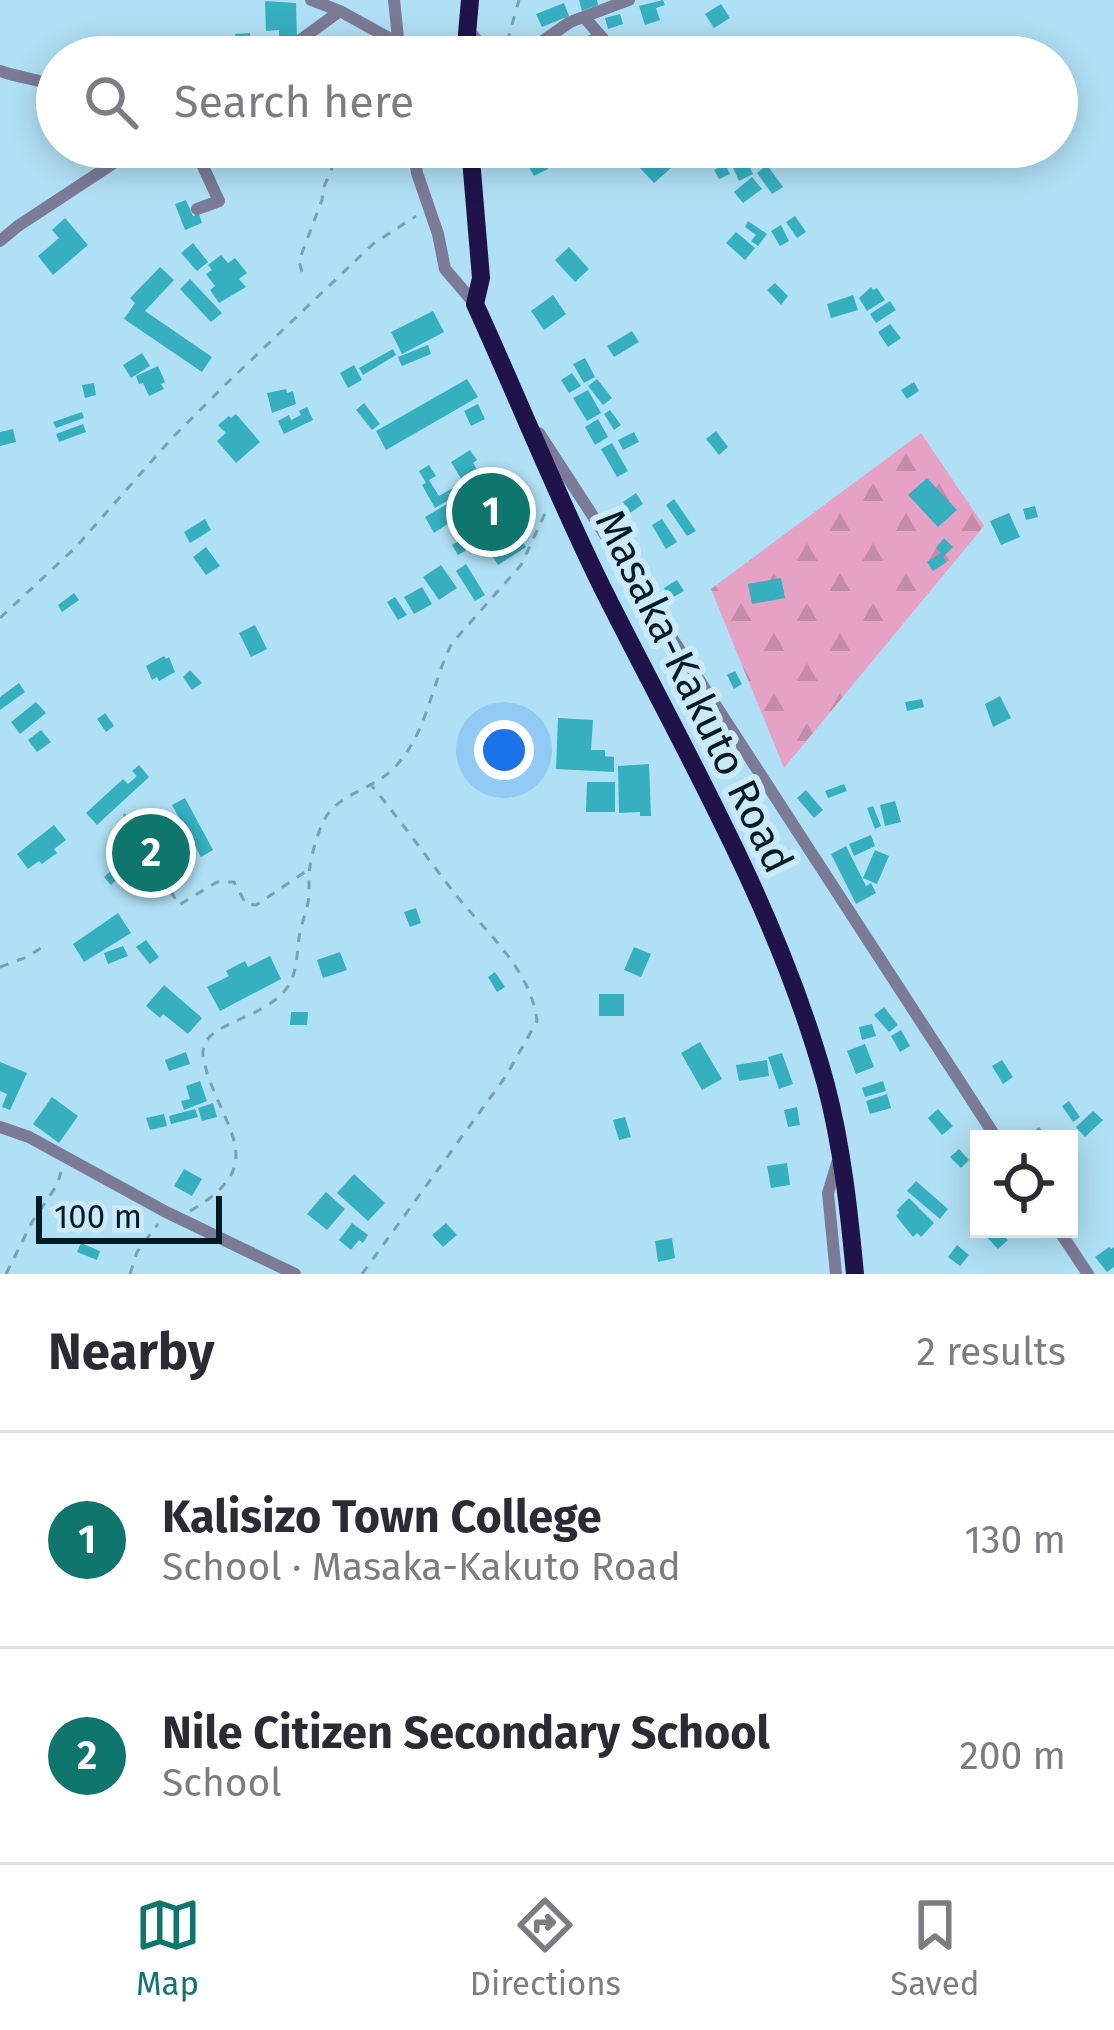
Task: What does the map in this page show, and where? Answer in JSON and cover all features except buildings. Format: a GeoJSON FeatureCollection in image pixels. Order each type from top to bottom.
{"type":"FeatureCollection","features":[{"type":"Feature","properties":{"kind":"highway"},"geometry":{"type":"LineString","coordinates":[[466,36],[470,0]]}},
{"type":"Feature","properties":{"kind":"highway","name":"Masaka-Kakuto Road"},"geometry":{"type":"LineString","coordinates":[[472,168],[481,278],[475,304],[599,580],[736,852],[775,940],[826,1086],[840,1153],[855,1274]]}},
{"type":"Feature","properties":{"kind":"street"},"geometry":{"type":"LineString","coordinates":[[311,0],[340,11],[378,36]]}},
{"type":"Feature","properties":{"kind":"street"},"geometry":{"type":"LineString","coordinates":[[394,0],[398,36]]}},
{"type":"Feature","properties":{"kind":"street"},"geometry":{"type":"LineString","coordinates":[[550,36],[570,22],[629,0]]}},
{"type":"Feature","properties":{"kind":"street"},"geometry":{"type":"LineString","coordinates":[[306,36],[340,11]]}},
{"type":"Feature","properties":{"kind":"street"},"geometry":{"type":"LineString","coordinates":[[584,17],[601,36]]}},
{"type":"Feature","properties":{"kind":"street"},"geometry":{"type":"LineString","coordinates":[[467,29],[473,36]]}},
{"type":"Feature","properties":{"kind":"street"},"geometry":{"type":"LineString","coordinates":[[0,70],[36,79]]}},
{"type":"Feature","properties":{"kind":"street"},"geometry":{"type":"LineString","coordinates":[[0,241],[106,168]]}},
{"type":"Feature","properties":{"kind":"street"},"geometry":{"type":"LineString","coordinates":[[197,209],[219,201],[204,168]]}},
{"type":"Feature","properties":{"kind":"street"},"geometry":{"type":"LineString","coordinates":[[418,168],[446,268],[475,304]]}},
{"type":"Feature","properties":{"kind":"street"},"geometry":{"type":"LineString","coordinates":[[522,406],[992,1130]]}},
{"type":"Feature","properties":{"kind":"street"},"geometry":{"type":"LineString","coordinates":[[0,1127],[296,1274]]}},
{"type":"Feature","properties":{"kind":"street"},"geometry":{"type":"LineString","coordinates":[[836,1274],[828,1193],[840,1153]]}},
{"type":"Feature","properties":{"kind":"street"},"geometry":{"type":"LineString","coordinates":[[1064,1238],[1088,1274]]}},
{"type":"Feature","properties":{"kind":"path"},"geometry":{"type":"LineString","coordinates":[[509,36],[519,0]]}},
{"type":"Feature","properties":{"kind":"path"},"geometry":{"type":"LineString","coordinates":[[302,272],[298,261],[332,168]]}},
{"type":"Feature","properties":{"kind":"path"},"geometry":{"type":"LineString","coordinates":[[0,618],[76,547],[171,439],[251,360],[374,244],[427,208]]}},
{"type":"Feature","properties":{"kind":"path"},"geometry":{"type":"LineString","coordinates":[[130,1274],[137,1252],[172,1215],[213,1196],[236,1166],[232,1130],[204,1064],[204,1045],[215,1031],[265,1009],[292,980],[309,898],[309,869],[324,822],[345,798],[396,766],[426,717],[452,643],[521,565],[559,490]]}},
{"type":"Feature","properties":{"kind":"path"},"geometry":{"type":"LineString","coordinates":[[362,1274],[506,1076],[537,1021],[531,991],[371,784]]}},
{"type":"Feature","properties":{"kind":"path"},"geometry":{"type":"LineString","coordinates":[[124,814],[179,905],[217,882],[234,882],[246,904],[256,905],[309,869]]}},
{"type":"Feature","properties":{"kind":"path"},"geometry":{"type":"LineString","coordinates":[[0,967],[46,944]]}},
{"type":"Feature","properties":{"kind":"path"},"geometry":{"type":"LineString","coordinates":[[6,1274],[57,1185],[64,1158]]}},
{"type":"Feature","properties":{"kind":"green space"},"geometry":{"type":"Polygon","coordinates":[[[921,433],[984,526],[784,768],[711,589],[921,433]]]}},
{"type":"Feature","properties":{"kind":"place","name":"Kalisizo Town College"},"geometry":{"type":"Point","coordinates":[491,512]}},
{"type":"Feature","properties":{"kind":"place","name":"Nile Citizen Secondary School"},"geometry":{"type":"Point","coordinates":[151,853]}}]}
